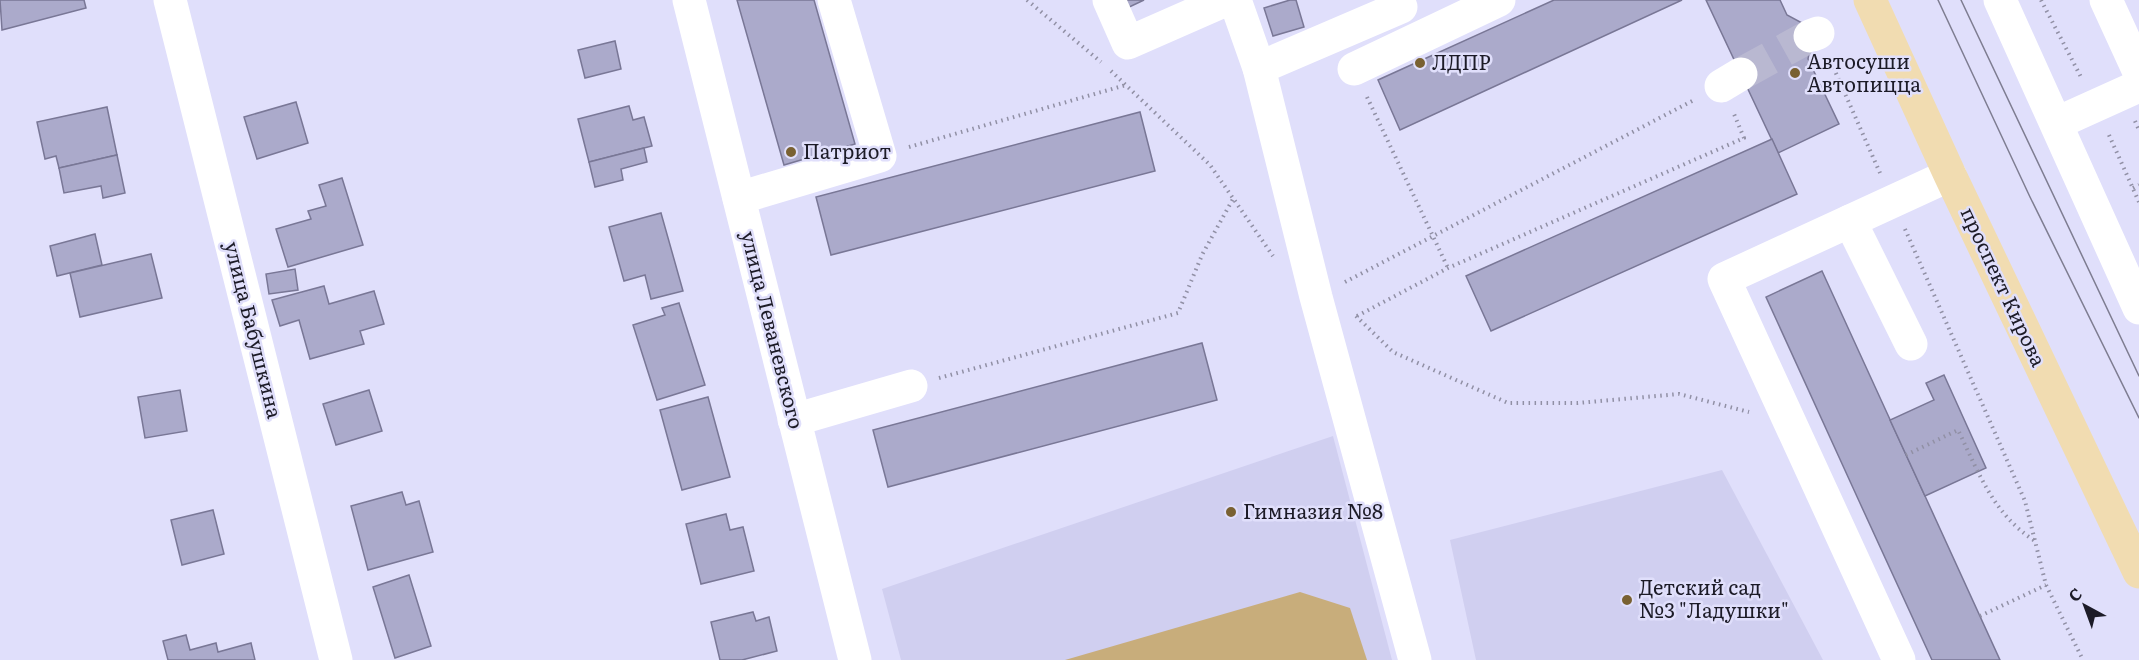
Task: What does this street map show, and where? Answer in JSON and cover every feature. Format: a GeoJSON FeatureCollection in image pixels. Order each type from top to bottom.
{"type":"FeatureCollection","features":[{"type":"Feature","properties":{"kind":"main road","name":"проспект Кирова"},"geometry":{"type":"LineString","coordinates":[[1870,0],[1950,175],[2139,572]]}},
{"type":"Feature","properties":{"kind":"street","name":"улица Бабушкина"},"geometry":{"type":"LineString","coordinates":[[170,0],[336,660]]}},
{"type":"Feature","properties":{"kind":"street","name":"улица Леваневского"},"geometry":{"type":"LineString","coordinates":[[689,0],[855,660]]}},
{"type":"Feature","properties":{"kind":"street"},"geometry":{"type":"LineString","coordinates":[[739,198],[880,156],[834,0]]}},
{"type":"Feature","properties":{"kind":"street"},"geometry":{"type":"LineString","coordinates":[[1109,0],[1128,43],[1226,0]]}},
{"type":"Feature","properties":{"kind":"street"},"geometry":{"type":"LineString","coordinates":[[1235,0],[1259,68],[1316,297],[1415,660]]}},
{"type":"Feature","properties":{"kind":"street"},"geometry":{"type":"LineString","coordinates":[[1354,69],[1499,0]]}},
{"type":"Feature","properties":{"kind":"street"},"geometry":{"type":"LineString","coordinates":[[2000,0],[2136,294]]}},
{"type":"Feature","properties":{"kind":"street"},"geometry":{"type":"LineString","coordinates":[[2106,0],[2139,72]]}},
{"type":"Feature","properties":{"kind":"street"},"geometry":{"type":"LineString","coordinates":[[1259,68],[1401,7]]}},
{"type":"Feature","properties":{"kind":"street"},"geometry":{"type":"LineString","coordinates":[[2056,123],[2139,86]]}},
{"type":"Feature","properties":{"kind":"street"},"geometry":{"type":"LineString","coordinates":[[1899,660],[1724,279],[1950,175]]}},
{"type":"Feature","properties":{"kind":"street"},"geometry":{"type":"LineString","coordinates":[[1850,221],[1911,344]]}},
{"type":"Feature","properties":{"kind":"street"},"geometry":{"type":"LineString","coordinates":[[794,420],[911,386]]}},
{"type":"Feature","properties":{"kind":"path"},"geometry":{"type":"LineString","coordinates":[[1026,0],[1126,85],[1210,165],[1266,250],[1274,258]]}},
{"type":"Feature","properties":{"kind":"path"},"geometry":{"type":"LineString","coordinates":[[1814,35],[1892,202],[2025,501],[2046,585],[2083,660]]}},
{"type":"Feature","properties":{"kind":"path"},"geometry":{"type":"LineString","coordinates":[[1354,69],[1448,268]]}},
{"type":"Feature","properties":{"kind":"path"},"geometry":{"type":"LineString","coordinates":[[1316,297],[1433,238],[1731,80],[1744,138],[1448,268],[1357,316]]}},
{"type":"Feature","properties":{"kind":"path"},"geometry":{"type":"LineString","coordinates":[[880,156],[1126,85]]}},
{"type":"Feature","properties":{"kind":"path"},"geometry":{"type":"LineString","coordinates":[[2133,188],[2139,185]]}},
{"type":"Feature","properties":{"kind":"path"},"geometry":{"type":"LineString","coordinates":[[911,386],[1178,313],[1202,255],[1233,199]]}},
{"type":"Feature","properties":{"kind":"path"},"geometry":{"type":"LineString","coordinates":[[1316,297],[1357,316],[1393,352],[1508,403],[1578,403],[1679,394],[1788,421]]}},
{"type":"Feature","properties":{"kind":"path"},"geometry":{"type":"LineString","coordinates":[[1906,455],[1958,430],[2002,513],[2017,530],[2035,541]]}},
{"type":"Feature","properties":{"kind":"path"},"geometry":{"type":"LineString","coordinates":[[1980,616],[2046,585]]}},
{"type":"Feature","properties":{"kind":"shaded area","name":"Гимназия №8"},"geometry":{"type":"Polygon","coordinates":[[[1333,436],[1392,660],[901,660],[882,589],[1333,436]]]}},
{"type":"Feature","properties":{"kind":"shaded area","name":"Детский сад №3 \"Ладушки\""},"geometry":{"type":"Polygon","coordinates":[[[1722,470],[1823,660],[1476,660],[1450,540],[1722,470]]]}},
{"type":"Feature","properties":{"kind":"shaded area"},"geometry":{"type":"Polygon","coordinates":[[[1300,592],[1350,608],[1367,660],[1065,660],[1300,592]]]}},
{"type":"Feature","properties":{"kind":"building"},"geometry":{"type":"Polygon","coordinates":[[[0,0],[84,0],[86,8],[2,30],[0,0]]]}},
{"type":"Feature","properties":{"kind":"building"},"geometry":{"type":"Polygon","coordinates":[[[737,0],[814,0],[855,144],[784,165],[737,0]]]}},
{"type":"Feature","properties":{"kind":"building"},"geometry":{"type":"Polygon","coordinates":[[[1120,0],[1144,0],[1125,9],[1120,0]]]}},
{"type":"Feature","properties":{"kind":"building"},"geometry":{"type":"Polygon","coordinates":[[[1296,0],[1304,27],[1273,36],[1264,8],[1296,0]]]}},
{"type":"Feature","properties":{"kind":"building"},"geometry":{"type":"Polygon","coordinates":[[[1554,0],[1682,0],[1400,130],[1378,80],[1554,0]]]}},
{"type":"Feature","properties":{"kind":"building"},"geometry":{"type":"Polygon","coordinates":[[[1706,0],[1780,0],[1787,15],[1804,24],[1812,39],[1808,59],[1839,124],[1778,153],[1706,0]]]}},
{"type":"Feature","properties":{"kind":"building"},"geometry":{"type":"Polygon","coordinates":[[[615,41],[621,69],[585,78],[578,50],[615,41]]]}},
{"type":"Feature","properties":{"kind":"building"},"geometry":{"type":"Polygon","coordinates":[[[296,102],[308,143],[257,159],[244,117],[296,102]]]}},
{"type":"Feature","properties":{"kind":"building"},"geometry":{"type":"Polygon","coordinates":[[[629,106],[633,120],[644,117],[652,146],[589,162],[578,119],[629,106]]]}},
{"type":"Feature","properties":{"kind":"building"},"geometry":{"type":"Polygon","coordinates":[[[107,107],[117,155],[59,168],[56,156],[45,159],[37,122],[107,107]]]}},
{"type":"Feature","properties":{"kind":"building"},"geometry":{"type":"Polygon","coordinates":[[[1140,112],[1155,171],[831,255],[816,197],[1140,112]]]}},
{"type":"Feature","properties":{"kind":"building"},"geometry":{"type":"Polygon","coordinates":[[[1772,139],[1797,194],[1491,331],[1466,276],[1772,139]]]}},
{"type":"Feature","properties":{"kind":"building"},"geometry":{"type":"Polygon","coordinates":[[[644,148],[647,162],[621,169],[623,180],[595,187],[589,162],[644,148]]]}},
{"type":"Feature","properties":{"kind":"building"},"geometry":{"type":"Polygon","coordinates":[[[117,155],[125,193],[103,198],[101,186],[64,193],[59,168],[117,155]]]}},
{"type":"Feature","properties":{"kind":"building"},"geometry":{"type":"Polygon","coordinates":[[[342,178],[363,245],[288,267],[276,229],[311,219],[308,211],[326,206],[319,185],[342,178]]]}},
{"type":"Feature","properties":{"kind":"building"},"geometry":{"type":"Polygon","coordinates":[[[661,213],[683,291],[651,299],[645,275],[624,281],[609,227],[661,213]]]}},
{"type":"Feature","properties":{"kind":"building"},"geometry":{"type":"Polygon","coordinates":[[[95,234],[102,265],[57,276],[50,246],[95,234]]]}},
{"type":"Feature","properties":{"kind":"building"},"geometry":{"type":"Polygon","coordinates":[[[151,254],[162,298],[80,317],[70,273],[151,254]]]}},
{"type":"Feature","properties":{"kind":"building"},"geometry":{"type":"Polygon","coordinates":[[[295,269],[298,290],[269,294],[266,274],[295,269]]]}},
{"type":"Feature","properties":{"kind":"building"},"geometry":{"type":"Polygon","coordinates":[[[1822,271],[2000,660],[1932,660],[1859,501],[1766,297],[1822,271]]]}},
{"type":"Feature","properties":{"kind":"building"},"geometry":{"type":"Polygon","coordinates":[[[324,286],[329,304],[374,291],[384,324],[360,331],[364,344],[310,359],[299,320],[280,326],[272,300],[324,286]]]}},
{"type":"Feature","properties":{"kind":"building"},"geometry":{"type":"Polygon","coordinates":[[[679,303],[705,385],[657,400],[633,325],[665,315],[662,308],[679,303]]]}},
{"type":"Feature","properties":{"kind":"building"},"geometry":{"type":"Polygon","coordinates":[[[1202,343],[1217,400],[888,487],[873,430],[1202,343]]]}},
{"type":"Feature","properties":{"kind":"building"},"geometry":{"type":"Polygon","coordinates":[[[1944,375],[1986,468],[1925,496],[1890,420],[1934,400],[1926,383],[1944,375]]]}},
{"type":"Feature","properties":{"kind":"building"},"geometry":{"type":"Polygon","coordinates":[[[180,390],[187,431],[145,438],[138,397],[180,390]]]}},
{"type":"Feature","properties":{"kind":"building"},"geometry":{"type":"Polygon","coordinates":[[[369,390],[382,431],[336,445],[323,404],[369,390]]]}},
{"type":"Feature","properties":{"kind":"building"},"geometry":{"type":"Polygon","coordinates":[[[708,397],[730,477],[682,490],[660,410],[708,397]]]}},
{"type":"Feature","properties":{"kind":"building"},"geometry":{"type":"Polygon","coordinates":[[[402,492],[406,505],[419,501],[433,552],[368,570],[351,506],[402,492]]]}},
{"type":"Feature","properties":{"kind":"building"},"geometry":{"type":"Polygon","coordinates":[[[213,510],[224,554],[182,565],[171,520],[213,510]]]}},
{"type":"Feature","properties":{"kind":"building"},"geometry":{"type":"Polygon","coordinates":[[[726,514],[730,530],[743,527],[754,571],[701,584],[686,524],[726,514]]]}},
{"type":"Feature","properties":{"kind":"building"},"geometry":{"type":"Polygon","coordinates":[[[409,575],[431,646],[395,658],[373,587],[409,575]]]}},
{"type":"Feature","properties":{"kind":"building"},"geometry":{"type":"Polygon","coordinates":[[[753,612],[756,621],[769,617],[777,651],[742,660],[720,660],[711,622],[753,612]]]}},
{"type":"Feature","properties":{"kind":"building"},"geometry":{"type":"Polygon","coordinates":[[[186,635],[190,650],[216,643],[218,652],[251,643],[255,660],[168,660],[163,641],[186,635]]]}},
{"type":"Feature","properties":{"kind":"tunnel"},"geometry":{"type":"LineString","coordinates":[[1741,74],[1810,36]]}},
{"type":"Feature","properties":{"kind":"tram line"},"geometry":{"type":"LineString","coordinates":[[1938,0],[2030,197],[2139,418]]}},
{"type":"Feature","properties":{"kind":"tram line"},"geometry":{"type":"LineString","coordinates":[[1961,0],[2139,376]]}},
{"type":"Feature","properties":{"kind":"place","name":"ЛДПР"},"geometry":{"type":"Point","coordinates":[1420,63]}},
{"type":"Feature","properties":{"kind":"place","name":"Автосуши Автопицца"},"geometry":{"type":"Point","coordinates":[1795,73]}},
{"type":"Feature","properties":{"kind":"place","name":"Патриот"},"geometry":{"type":"Point","coordinates":[791,152]}},
{"type":"Feature","properties":{"kind":"place","name":"Гимназия №8"},"geometry":{"type":"Point","coordinates":[1231,512]}},
{"type":"Feature","properties":{"kind":"place","name":"Детский сад №3 \"Ладушки\""},"geometry":{"type":"Point","coordinates":[1627,600]}}]}
